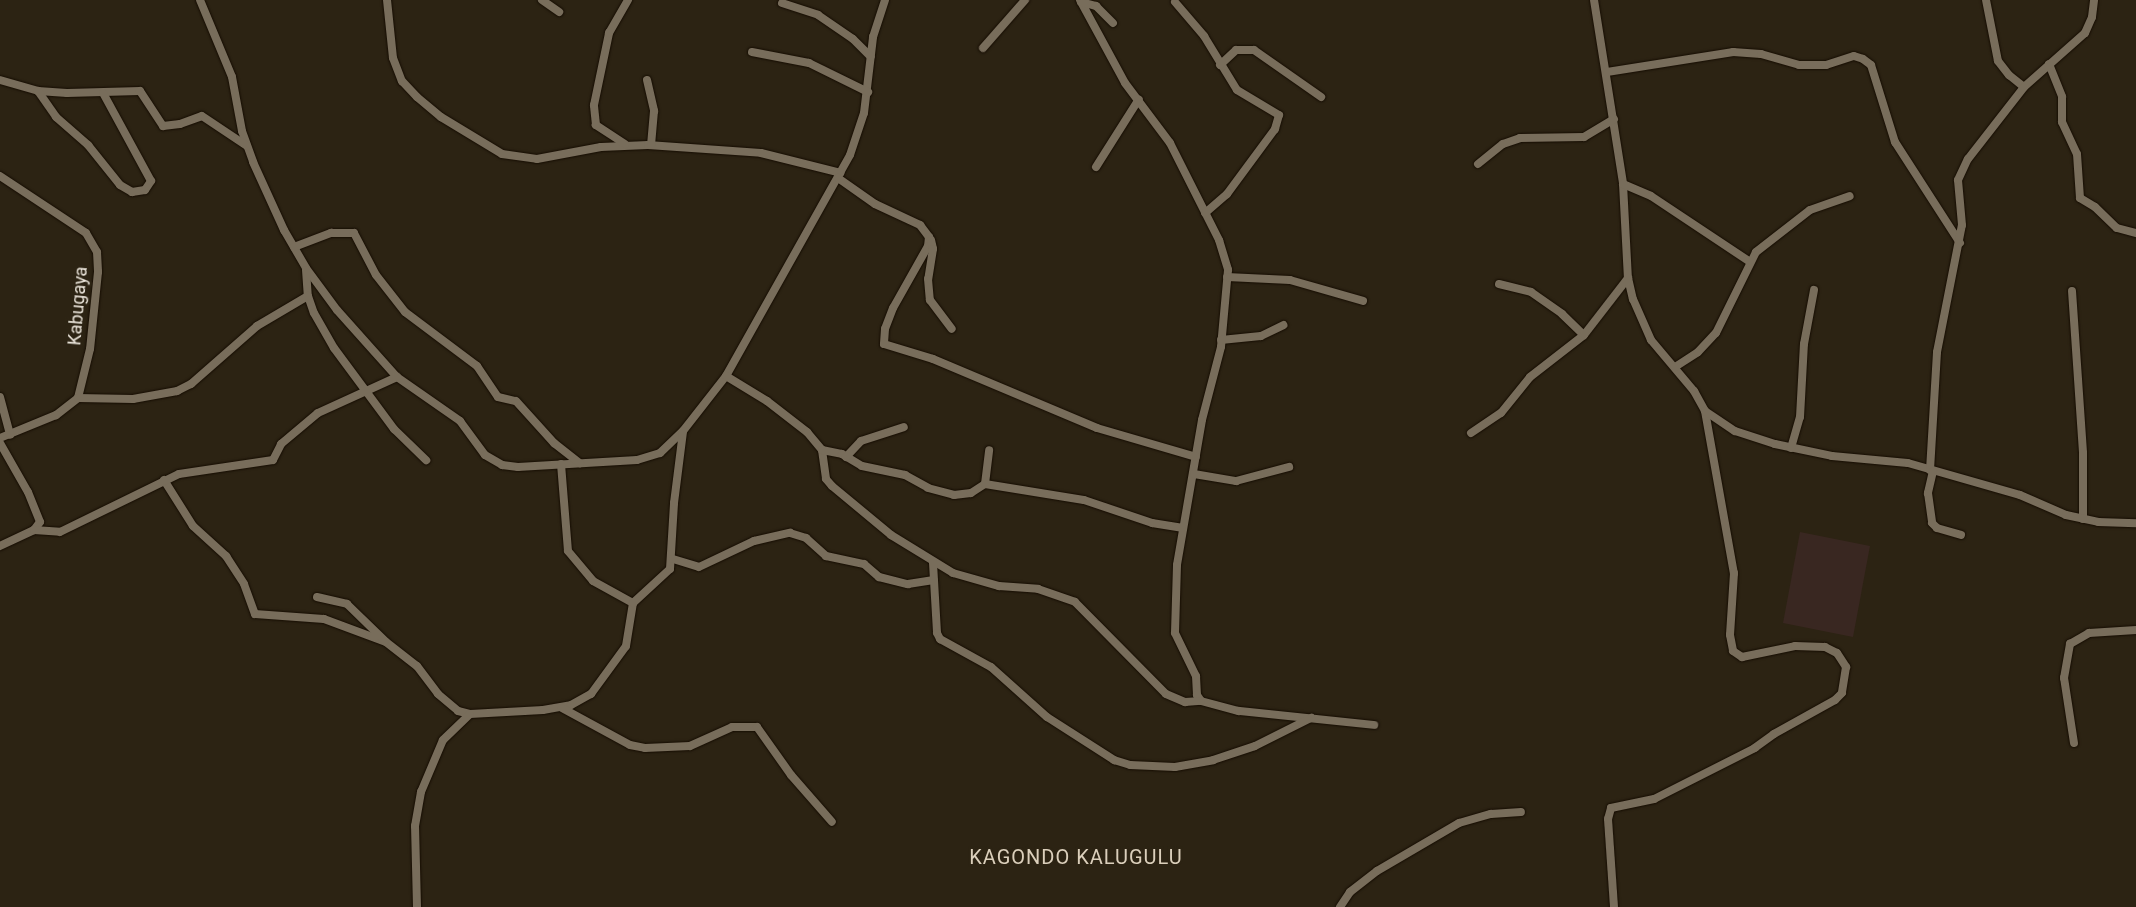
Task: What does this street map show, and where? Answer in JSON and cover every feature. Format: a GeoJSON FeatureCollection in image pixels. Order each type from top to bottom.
{"type":"FeatureCollection","features":[{"type":"Feature","properties":{"kind":"street"},"geometry":{"type":"LineString","coordinates":[[200,0],[232,77],[247,146],[294,247],[306,268],[337,310],[397,377],[452,415],[485,455],[502,465],[637,460],[660,453],[683,431],[726,376],[814,215],[840,176],[857,138],[868,92],[873,37],[885,0]]}},
{"type":"Feature","properties":{"kind":"street"},"geometry":{"type":"LineString","coordinates":[[387,0],[393,58],[402,80],[417,97],[485,146],[520,159],[537,159],[626,145],[761,153],[840,176],[875,204],[920,225],[929,237],[934,249],[928,279],[930,300],[952,329]]}},
{"type":"Feature","properties":{"kind":"street"},"geometry":{"type":"LineString","coordinates":[[542,0],[559,12]]}},
{"type":"Feature","properties":{"kind":"street"},"geometry":{"type":"LineString","coordinates":[[626,145],[600,130],[594,112],[609,33],[628,0]]}},
{"type":"Feature","properties":{"kind":"street"},"geometry":{"type":"LineString","coordinates":[[983,48],[1025,0]]}},
{"type":"Feature","properties":{"kind":"street"},"geometry":{"type":"LineString","coordinates":[[1594,0],[1607,72],[1623,184],[1628,278],[1633,299],[1651,340],[1675,366],[1705,411],[1734,573],[1730,635],[1732,651],[1742,657],[1796,646],[1825,647],[1842,660],[1846,679],[1842,693],[1835,700],[1725,766],[1654,799],[1611,808],[1608,819],[1614,907]]}},
{"type":"Feature","properties":{"kind":"street"},"geometry":{"type":"LineString","coordinates":[[1986,0],[1998,61],[2008,75],[2024,87]]}},
{"type":"Feature","properties":{"kind":"street"},"geometry":{"type":"LineString","coordinates":[[1960,535],[1937,528],[1932,523],[1928,485],[1931,471],[1937,352],[1960,243],[1962,225],[1958,180],[1968,160],[2024,87],[2085,33],[2092,17],[2094,0]]}},
{"type":"Feature","properties":{"kind":"street"},"geometry":{"type":"LineString","coordinates":[[1081,1],[1096,6],[1113,23]]}},
{"type":"Feature","properties":{"kind":"street"},"geometry":{"type":"LineString","coordinates":[[1081,1],[1097,35],[1170,143],[1219,240],[1228,270],[1221,340],[1196,457],[1176,565],[1176,633],[1196,676],[1197,694],[1201,701]]}},
{"type":"Feature","properties":{"kind":"street"},"geometry":{"type":"LineString","coordinates":[[1175,2],[1204,36],[1237,90],[1274,110],[1279,115],[1279,121],[1227,194],[1205,213]]}},
{"type":"Feature","properties":{"kind":"street"},"geometry":{"type":"LineString","coordinates":[[782,3],[818,15],[853,39],[871,57]]}},
{"type":"Feature","properties":{"kind":"street"},"geometry":{"type":"LineString","coordinates":[[1220,64],[1236,50],[1254,50],[1321,97]]}},
{"type":"Feature","properties":{"kind":"street"},"geometry":{"type":"LineString","coordinates":[[752,52],[809,62],[868,92]]}},
{"type":"Feature","properties":{"kind":"street"},"geometry":{"type":"LineString","coordinates":[[1607,72],[1733,52],[1761,54],[1799,65],[1826,65],[1854,56],[1863,59],[1871,65],[1895,142],[1960,243]]}},
{"type":"Feature","properties":{"kind":"street"},"geometry":{"type":"LineString","coordinates":[[2049,64],[2062,97],[2062,122],[2076,154],[2080,198],[2095,207],[2117,228],[2136,233]]}},
{"type":"Feature","properties":{"kind":"street"},"geometry":{"type":"LineString","coordinates":[[0,80],[38,91],[103,93],[140,91],[163,126],[180,124],[202,116],[247,146]]}},
{"type":"Feature","properties":{"kind":"street"},"geometry":{"type":"LineString","coordinates":[[647,80],[654,111],[651,145]]}},
{"type":"Feature","properties":{"kind":"street"},"geometry":{"type":"LineString","coordinates":[[38,91],[56,117],[88,145],[120,185],[132,192],[145,190],[151,182],[103,93]]}},
{"type":"Feature","properties":{"kind":"street"},"geometry":{"type":"LineString","coordinates":[[1096,167],[1139,99]]}},
{"type":"Feature","properties":{"kind":"street"},"geometry":{"type":"LineString","coordinates":[[1478,164],[1504,144],[1520,138],[1564,140],[1584,137],[1614,119]]}},
{"type":"Feature","properties":{"kind":"street","name":"Kabugaya"},"geometry":{"type":"LineString","coordinates":[[0,176],[86,233],[97,252],[95,311],[83,388],[78,398]]}},
{"type":"Feature","properties":{"kind":"street"},"geometry":{"type":"LineString","coordinates":[[1623,184],[1651,196],[1749,261]]}},
{"type":"Feature","properties":{"kind":"street"},"geometry":{"type":"LineString","coordinates":[[1675,366],[1698,352],[1716,333],[1749,261],[1810,210],[1850,196]]}},
{"type":"Feature","properties":{"kind":"street"},"geometry":{"type":"LineString","coordinates":[[294,247],[331,233],[354,233],[376,275],[405,312],[477,366],[498,397],[516,401],[554,443],[580,463]]}},
{"type":"Feature","properties":{"kind":"street"},"geometry":{"type":"LineString","coordinates":[[929,237],[928,246],[893,308],[885,329],[884,344],[933,359],[1097,428],[1196,457]]}},
{"type":"Feature","properties":{"kind":"street"},"geometry":{"type":"LineString","coordinates":[[306,268],[308,296],[334,348],[368,390],[394,429],[426,460]]}},
{"type":"Feature","properties":{"kind":"street"},"geometry":{"type":"LineString","coordinates":[[1228,277],[1290,280],[1363,300]]}},
{"type":"Feature","properties":{"kind":"street"},"geometry":{"type":"LineString","coordinates":[[1471,433],[1501,413],[1530,377],[1584,335],[1628,278]]}},
{"type":"Feature","properties":{"kind":"street"},"geometry":{"type":"LineString","coordinates":[[1499,284],[1531,292],[1545,301],[1584,335]]}},
{"type":"Feature","properties":{"kind":"street"},"geometry":{"type":"LineString","coordinates":[[1791,448],[1800,417],[1804,344],[1814,290]]}},
{"type":"Feature","properties":{"kind":"street"},"geometry":{"type":"LineString","coordinates":[[2072,291],[2082,453],[2083,519]]}},
{"type":"Feature","properties":{"kind":"street"},"geometry":{"type":"LineString","coordinates":[[0,438],[56,415],[78,398],[133,399],[177,391],[191,384],[257,326],[308,296]]}},
{"type":"Feature","properties":{"kind":"street"},"geometry":{"type":"LineString","coordinates":[[1221,340],[1261,336],[1284,324]]}},
{"type":"Feature","properties":{"kind":"street"},"geometry":{"type":"LineString","coordinates":[[726,376],[792,419],[822,450],[846,457],[862,466],[905,475],[939,492],[972,493],[985,484],[1084,500],[1152,523],[1182,528]]}},
{"type":"Feature","properties":{"kind":"street"},"geometry":{"type":"LineString","coordinates":[[34,530],[60,532],[164,480],[190,471],[273,460],[281,444],[318,413],[397,377]]}},
{"type":"Feature","properties":{"kind":"street"},"geometry":{"type":"LineString","coordinates":[[0,397],[10,435]]}},
{"type":"Feature","properties":{"kind":"street"},"geometry":{"type":"LineString","coordinates":[[1705,411],[1743,434],[1791,448],[1832,456],[1897,461],[2020,495],[2053,510],[2083,519],[2136,523]]}},
{"type":"Feature","properties":{"kind":"street"},"geometry":{"type":"LineString","coordinates":[[846,457],[861,441],[904,427]]}},
{"type":"Feature","properties":{"kind":"street"},"geometry":{"type":"LineString","coordinates":[[317,597],[347,604],[386,642],[417,666],[448,705],[470,714],[562,708],[591,694],[613,665],[629,637],[634,603],[662,579],[673,559],[672,518],[683,431]]}},
{"type":"Feature","properties":{"kind":"street"},"geometry":{"type":"LineString","coordinates":[[0,443],[40,518],[39,526],[34,530],[0,546]]}},
{"type":"Feature","properties":{"kind":"street"},"geometry":{"type":"LineString","coordinates":[[822,450],[826,478],[832,486],[891,534],[933,563],[976,580],[999,586],[1038,589],[1075,602],[1166,694],[1185,702],[1201,701],[1239,711],[1312,717],[1374,725]]}},
{"type":"Feature","properties":{"kind":"street"},"geometry":{"type":"LineString","coordinates":[[985,484],[989,450]]}},
{"type":"Feature","properties":{"kind":"street"},"geometry":{"type":"LineString","coordinates":[[561,464],[568,551],[594,580],[634,603]]}},
{"type":"Feature","properties":{"kind":"street"},"geometry":{"type":"LineString","coordinates":[[1194,474],[1236,480],[1289,467]]}},
{"type":"Feature","properties":{"kind":"street"},"geometry":{"type":"LineString","coordinates":[[164,480],[193,526],[226,556],[244,584],[255,614],[324,619],[386,642]]}},
{"type":"Feature","properties":{"kind":"street"},"geometry":{"type":"LineString","coordinates":[[2123,522],[2136,516]]}},
{"type":"Feature","properties":{"kind":"street"},"geometry":{"type":"LineString","coordinates":[[673,559],[699,567],[754,540],[790,533],[806,538],[826,556],[864,564],[879,577],[908,584],[934,580]]}},
{"type":"Feature","properties":{"kind":"street"},"geometry":{"type":"LineString","coordinates":[[933,563],[937,633],[940,639],[991,667],[1047,717],[1114,760],[1130,765],[1194,764],[1230,756],[1312,717]]}},
{"type":"Feature","properties":{"kind":"street"},"geometry":{"type":"LineString","coordinates":[[2074,743],[2064,678],[2070,644],[2089,633],[2136,630]]}},
{"type":"Feature","properties":{"kind":"street"},"geometry":{"type":"LineString","coordinates":[[562,708],[630,745],[644,748],[690,746],[732,727],[757,727],[791,775],[832,822]]}},
{"type":"Feature","properties":{"kind":"street"},"geometry":{"type":"LineString","coordinates":[[417,907],[415,826],[420,792],[443,740],[470,714]]}},
{"type":"Feature","properties":{"kind":"street"},"geometry":{"type":"LineString","coordinates":[[1340,907],[1350,892],[1378,871],[1459,823],[1491,814],[1521,812]]}},
{"type":"Feature","properties":{"kind":"shaded area"},"geometry":{"type":"Polygon","coordinates":[[[1800,532],[1870,546],[1853,637],[1783,623],[1800,532]]]}},
{"type":"Feature","properties":{"kind":"district","name":"KAGONDO KALUGULU"},"geometry":{"type":"Point","coordinates":[1076,857]}}]}
